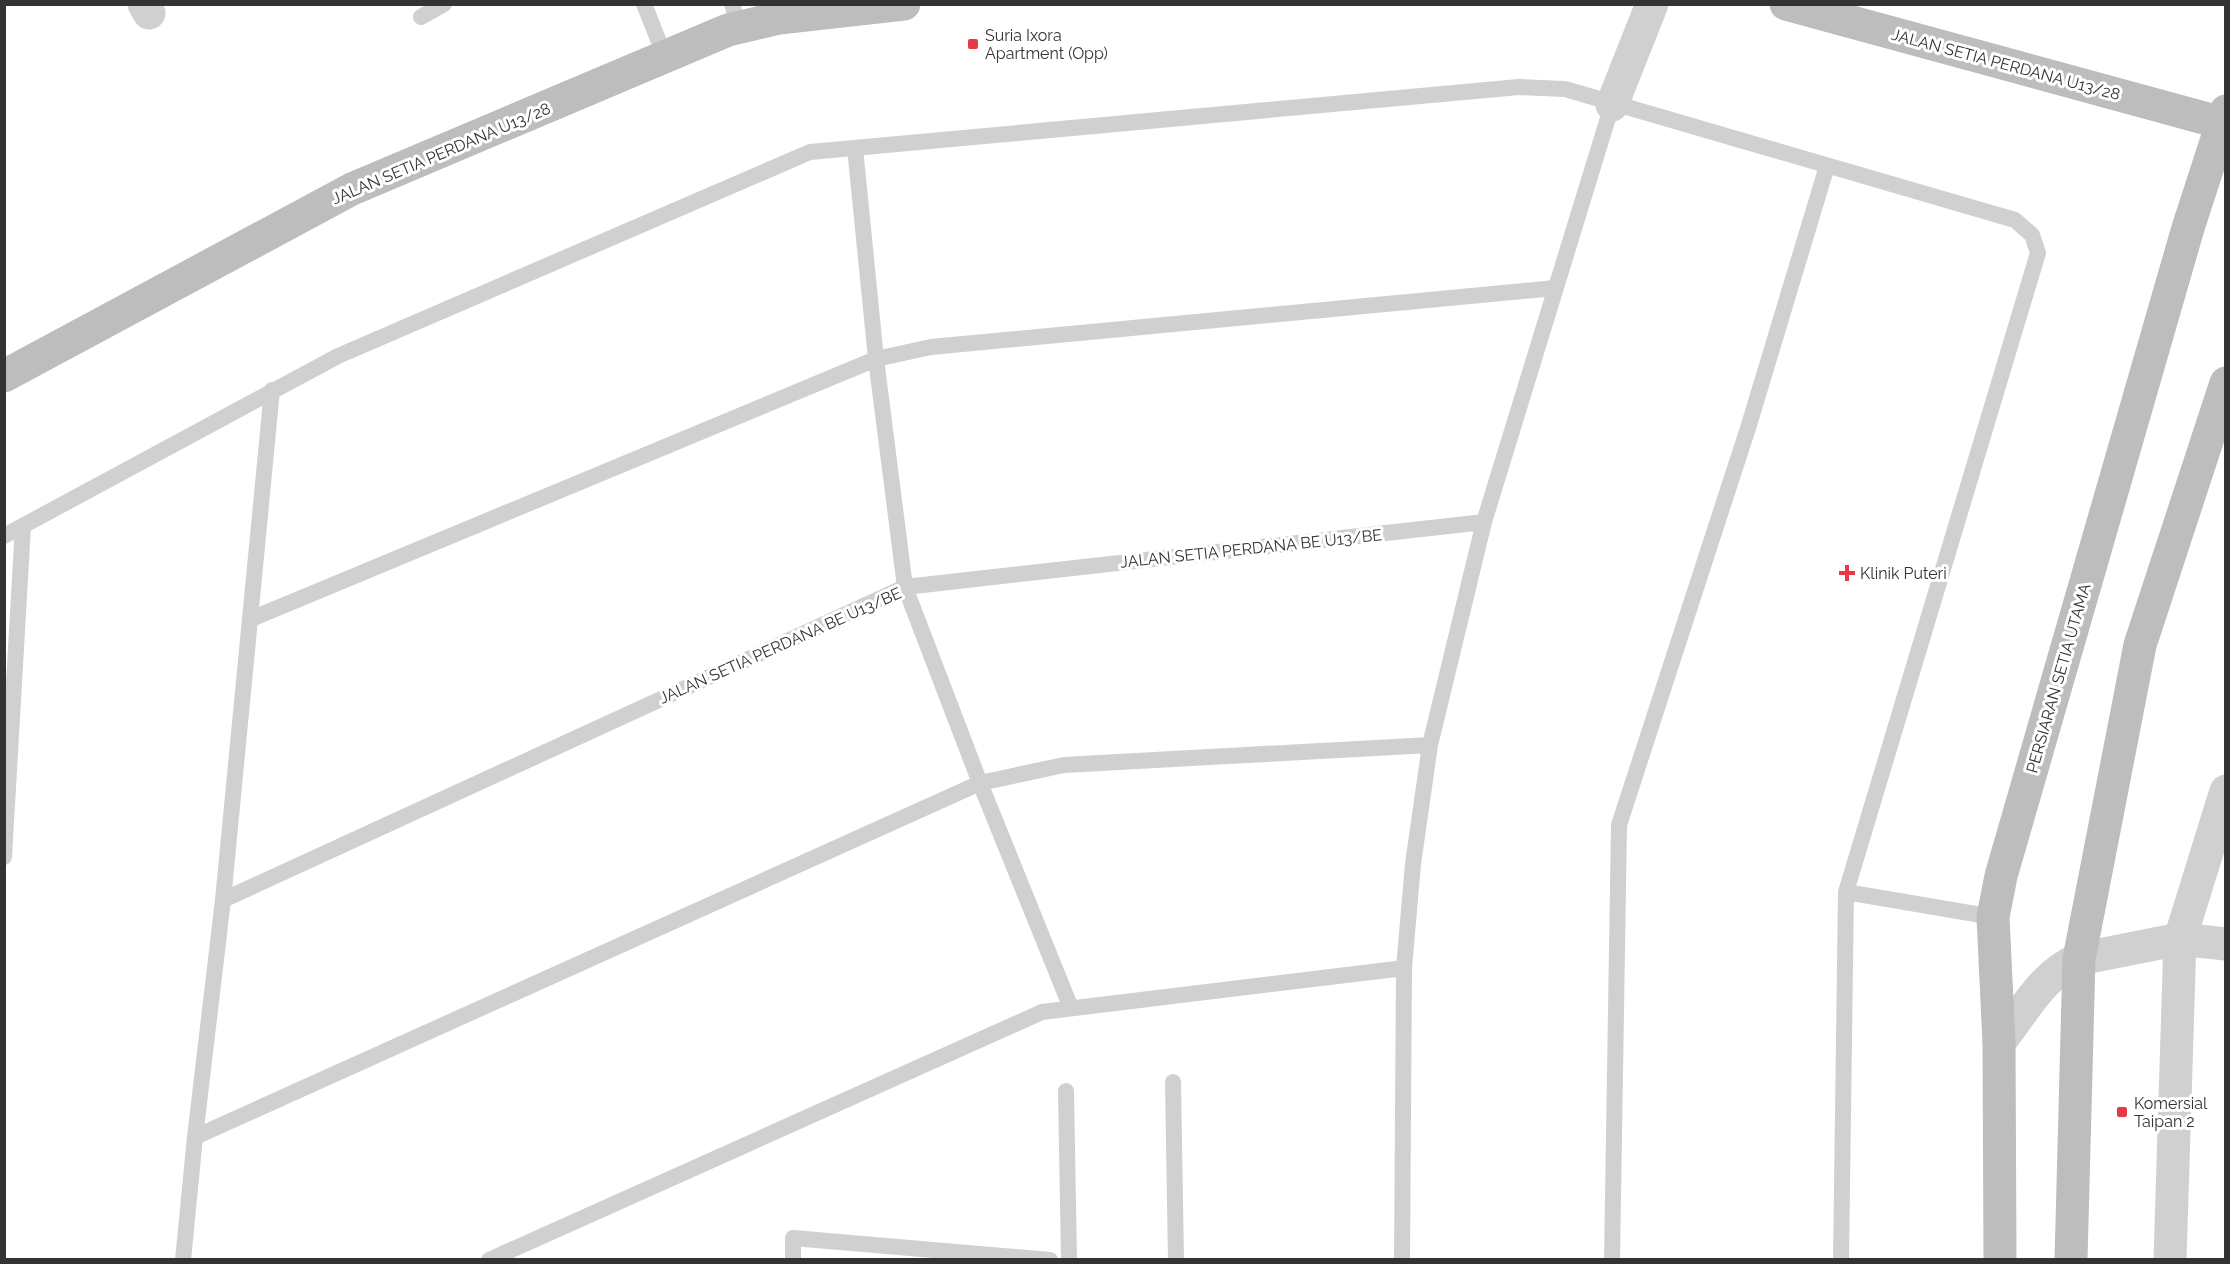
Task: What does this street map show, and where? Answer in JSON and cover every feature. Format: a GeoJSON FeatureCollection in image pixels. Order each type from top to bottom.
{"type":"FeatureCollection","features":[{"type":"Feature","properties":{"kind":"street","name":"JALAN SETIA PERDANA U13/28"},"geometry":{"type":"LineString","coordinates":[[4,376],[352,189],[728,30],[735,16],[779,18],[904,4]]}},
{"type":"Feature","properties":{"kind":"street"},"geometry":{"type":"LineString","coordinates":[[1612,105],[1652,4]]}},
{"type":"Feature","properties":{"kind":"street","name":"JALAN SETIA PERDANA U13/28"},"geometry":{"type":"LineString","coordinates":[[1786,4],[2224,119]]}},
{"type":"Feature","properties":{"kind":"street","name":"PERSIARAN SETIA UTAMA"},"geometry":{"type":"LineString","coordinates":[[2000,1260],[1999,1044],[1993,917],[2001,876],[2185,239],[2224,119]]}},
{"type":"Feature","properties":{"kind":"street"},"geometry":{"type":"LineString","coordinates":[[2071,1260],[2079,958],[2140,645],[2226,383]]}},
{"type":"Feature","properties":{"kind":"street"},"geometry":{"type":"LineString","coordinates":[[2170,1260],[2180,939],[2226,791]]}},
{"type":"Feature","properties":{"kind":"street"},"geometry":{"type":"LineString","coordinates":[[1999,1044],[2052,974],[2065,964],[2079,958],[2180,939],[2226,944]]}},
{"type":"Feature","properties":{"kind":"lane"},"geometry":{"type":"LineString","coordinates":[[421,17],[444,4]]}},
{"type":"Feature","properties":{"kind":"lane"},"geometry":{"type":"LineString","coordinates":[[644,4],[665,57]]}},
{"type":"Feature","properties":{"kind":"lane"},"geometry":{"type":"LineString","coordinates":[[4,536],[338,356],[810,152],[1519,87],[1565,90],[2015,220],[2032,235],[2038,253],[1846,892],[1840,1260]]}},
{"type":"Feature","properties":{"kind":"lane"},"geometry":{"type":"LineString","coordinates":[[1402,1260],[1404,968],[1413,864],[1430,745],[1484,522],[1612,105]]}},
{"type":"Feature","properties":{"kind":"lane"},"geometry":{"type":"LineString","coordinates":[[855,148],[876,359],[905,587],[980,783],[1071,1008]]}},
{"type":"Feature","properties":{"kind":"lane"},"geometry":{"type":"LineString","coordinates":[[1612,1260],[1619,825],[1749,425],[1827,166]]}},
{"type":"Feature","properties":{"kind":"lane"},"geometry":{"type":"LineString","coordinates":[[250,619],[876,359],[931,347],[1555,288]]}},
{"type":"Feature","properties":{"kind":"lane"},"geometry":{"type":"LineString","coordinates":[[183,1260],[223,900],[272,390]]}},
{"type":"Feature","properties":{"kind":"lane","name":"JALAN SETIA PERDANA BE U13/BE"},"geometry":{"type":"LineString","coordinates":[[223,900],[905,587],[1484,522]]}},
{"type":"Feature","properties":{"kind":"lane"},"geometry":{"type":"LineString","coordinates":[[4,857],[23,526]]}},
{"type":"Feature","properties":{"kind":"lane"},"geometry":{"type":"LineString","coordinates":[[195,1137],[980,783],[1064,765],[1430,745]]}},
{"type":"Feature","properties":{"kind":"lane"},"geometry":{"type":"LineString","coordinates":[[1846,892],[1993,917]]}},
{"type":"Feature","properties":{"kind":"lane"},"geometry":{"type":"LineString","coordinates":[[489,1260],[1042,1012],[1404,968]]}},
{"type":"Feature","properties":{"kind":"lane"},"geometry":{"type":"LineString","coordinates":[[1173,1082],[1176,1260]]}},
{"type":"Feature","properties":{"kind":"lane"},"geometry":{"type":"LineString","coordinates":[[1066,1091],[1069,1260]]}},
{"type":"Feature","properties":{"kind":"lane"},"geometry":{"type":"LineString","coordinates":[[793,1260],[793,1238],[1050,1260]]}},
{"type":"Feature","properties":{"kind":"place","name":"Suria Ixora Apartment (Opp)"},"geometry":{"type":"Point","coordinates":[973,44]}},
{"type":"Feature","properties":{"kind":"place","name":"Klinik Puteri"},"geometry":{"type":"Point","coordinates":[1847,573]}},
{"type":"Feature","properties":{"kind":"place","name":"Komersial Taipan 2"},"geometry":{"type":"Point","coordinates":[2122,1112]}}]}
